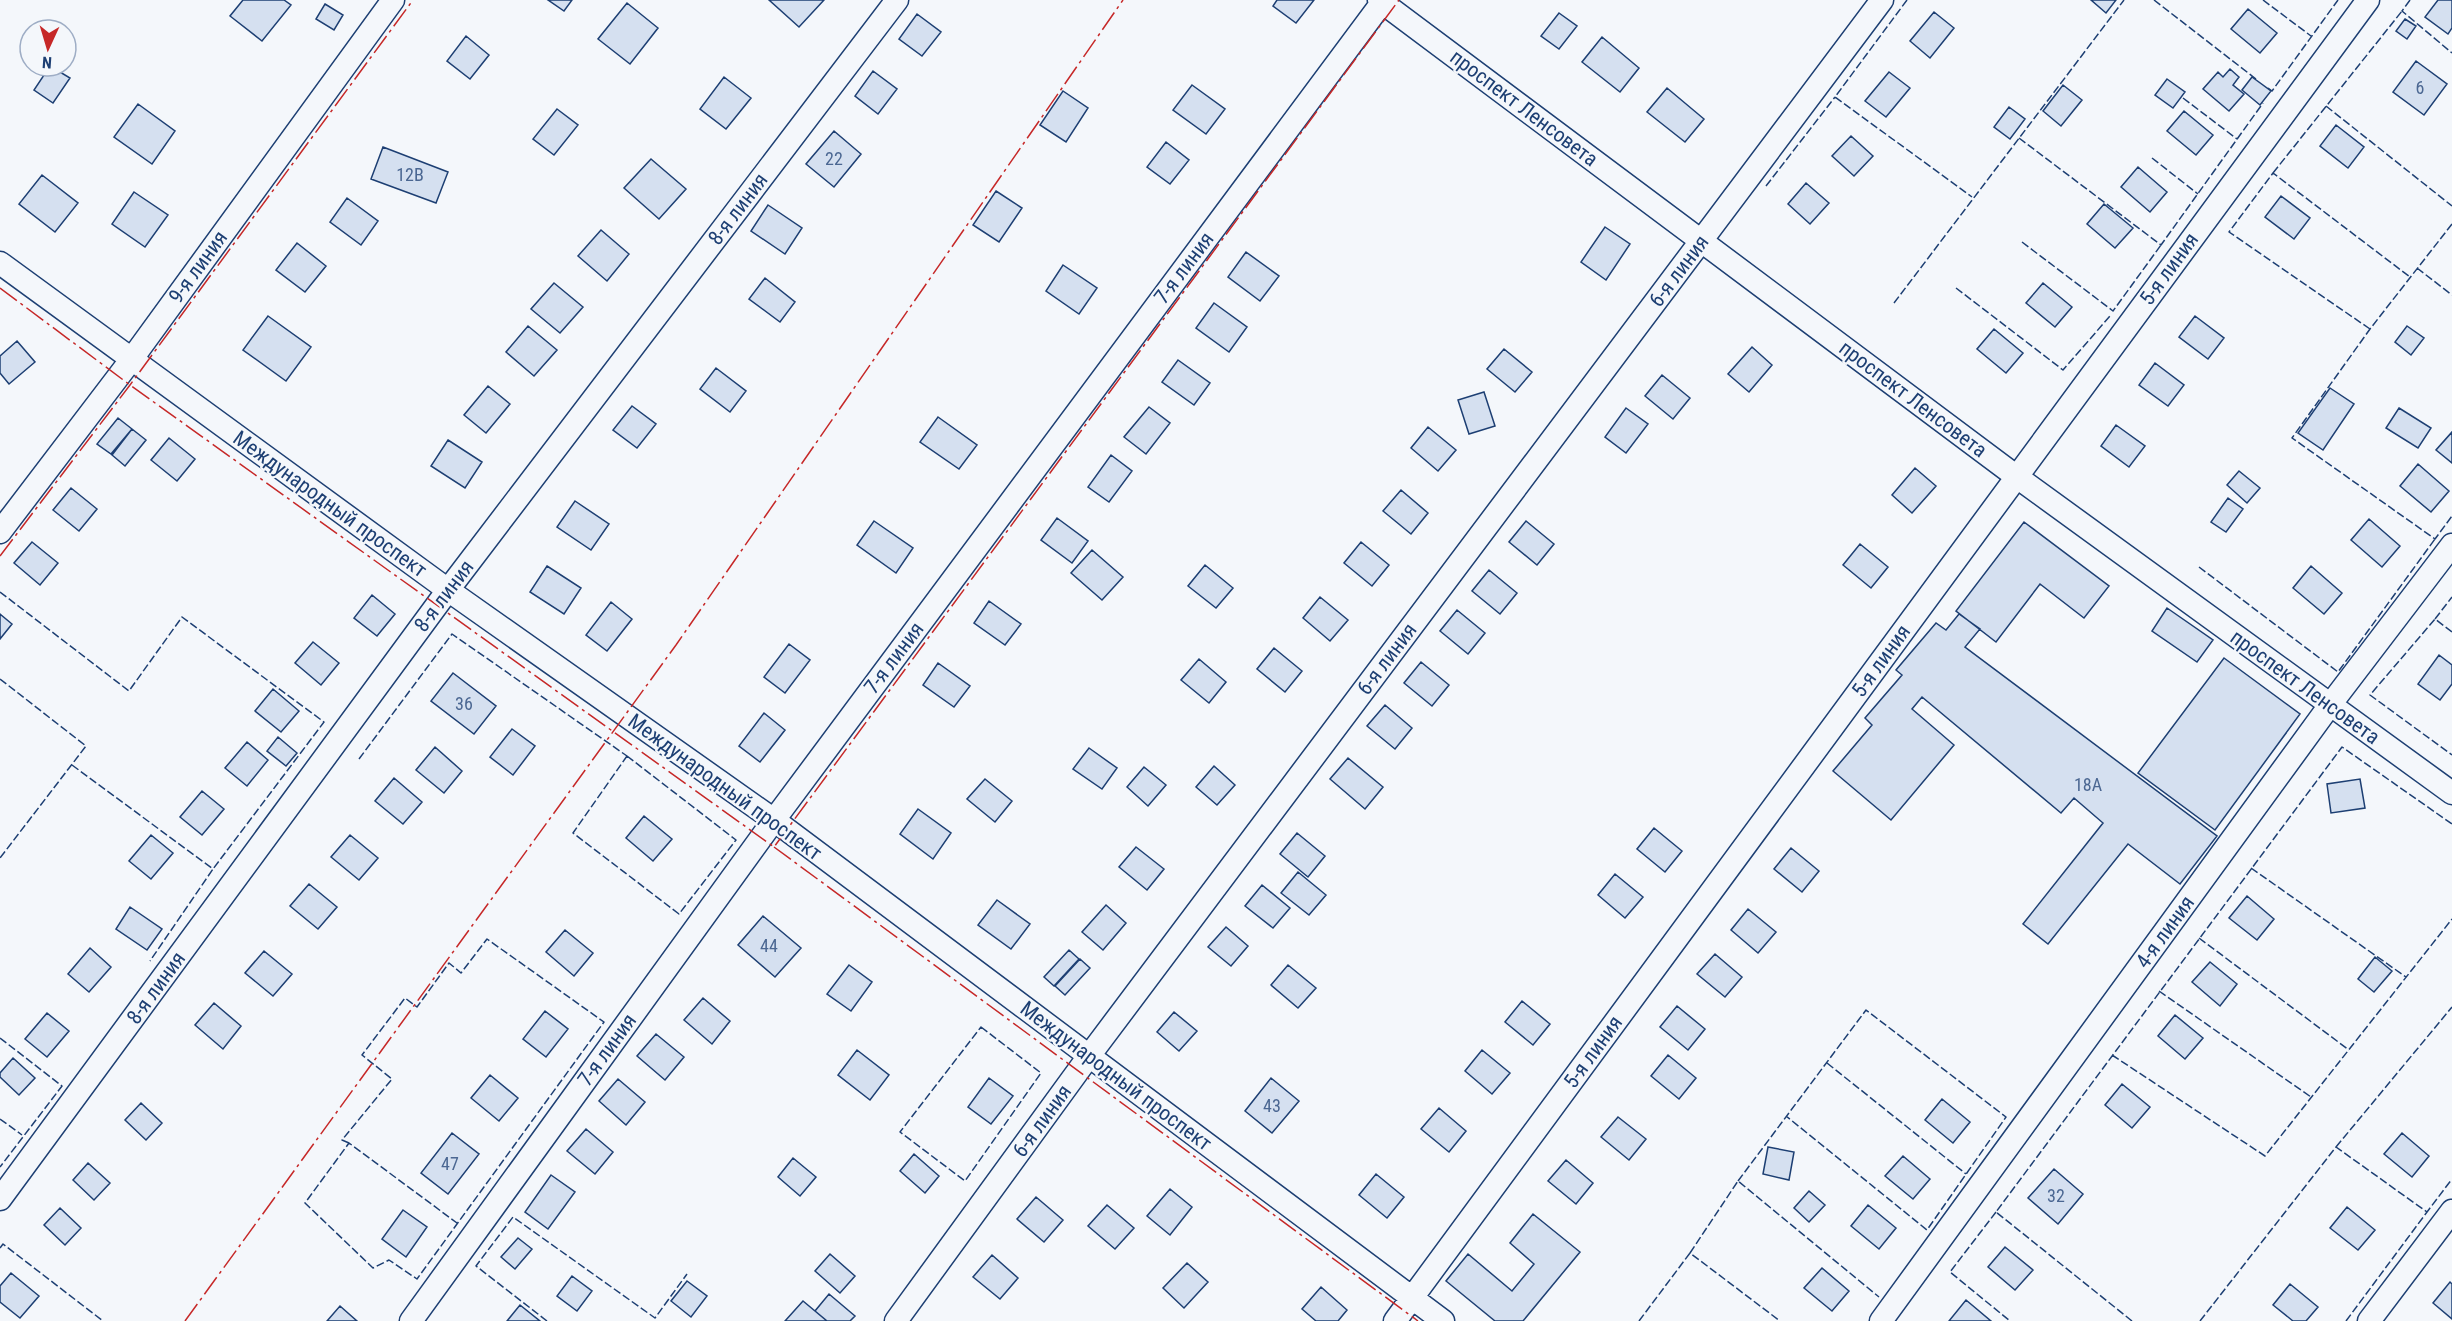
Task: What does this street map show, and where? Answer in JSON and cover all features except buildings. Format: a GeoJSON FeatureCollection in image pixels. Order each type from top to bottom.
{"type":"FeatureCollection","features":[{"type":"Feature","properties":{"kind":"street","name":"9-я линия"},"geometry":{"type":"LineString","coordinates":[[0,532],[131,360],[393,0]]}},
{"type":"Feature","properties":{"kind":"street","name":"8-я линия"},"geometry":{"type":"LineString","coordinates":[[0,1199],[448,590],[897,0]]}},
{"type":"Feature","properties":{"kind":"street","name":"6-я линия"},"geometry":{"type":"LineString","coordinates":[[896,1321],[1089,1056],[1882,0]]}},
{"type":"Feature","properties":{"kind":"street","name":"5-я линия"},"geometry":{"type":"LineString","coordinates":[[1395,1321],[2368,0]]}},
{"type":"Feature","properties":{"kind":"street","name":"проспект Ленсовета"},"geometry":{"type":"LineString","coordinates":[[1381,1],[2017,477],[2452,793]]}},
{"type":"Feature","properties":{"kind":"street","name":"7-я линия"},"geometry":{"type":"LineString","coordinates":[[411,1321],[774,820],[1381,1]]}},
{"type":"Feature","properties":{"kind":"street","name":"Международный проспект"},"geometry":{"type":"LineString","coordinates":[[0,263],[448,590],[774,820],[1443,1321]]}},
{"type":"Feature","properties":{"kind":"street","name":"4-я линия"},"geometry":{"type":"LineString","coordinates":[[1881,1321],[2331,705],[2452,545]]}},
{"type":"Feature","properties":{"kind":"street"},"geometry":{"type":"LineString","coordinates":[[2369,1321],[2452,1211]]}},
{"type":"Feature","properties":{"kind":"fence"},"geometry":{"type":"LineString","coordinates":[[1907,0],[1835,97],[1972,197]]}},
{"type":"Feature","properties":{"kind":"fence"},"geometry":{"type":"LineString","coordinates":[[1894,303],[2124,0]]}},
{"type":"Feature","properties":{"kind":"fence"},"geometry":{"type":"LineString","coordinates":[[2154,0],[2256,79]]}},
{"type":"Feature","properties":{"kind":"fence"},"geometry":{"type":"LineString","coordinates":[[2263,0],[2311,36]]}},
{"type":"Feature","properties":{"kind":"fence"},"geometry":{"type":"LineString","coordinates":[[2268,88],[2272,91],[2338,0]]}},
{"type":"Feature","properties":{"kind":"fence"},"geometry":{"type":"LineString","coordinates":[[2410,0],[2402,11],[2452,53]]}},
{"type":"Feature","properties":{"kind":"fence"},"geometry":{"type":"LineString","coordinates":[[2273,173],[2402,11]]}},
{"type":"Feature","properties":{"kind":"fence"},"geometry":{"type":"LineString","coordinates":[[1766,186],[1835,97]]}},
{"type":"Feature","properties":{"kind":"fence"},"geometry":{"type":"LineString","coordinates":[[2183,98],[2237,139]]}},
{"type":"Feature","properties":{"kind":"fence"},"geometry":{"type":"LineString","coordinates":[[2019,138],[2161,245],[2263,103]]}},
{"type":"Feature","properties":{"kind":"fence"},"geometry":{"type":"LineString","coordinates":[[2326,106],[2452,206]]}},
{"type":"Feature","properties":{"kind":"fence"},"geometry":{"type":"LineString","coordinates":[[2152,158],[2198,194]]}},
{"type":"Feature","properties":{"kind":"fence"},"geometry":{"type":"LineString","coordinates":[[2370,329],[2229,232],[2273,173],[2410,277]]}},
{"type":"Feature","properties":{"kind":"fence"},"geometry":{"type":"LineString","coordinates":[[2452,224],[2370,329],[2292,438],[2435,539],[2452,516]]}},
{"type":"Feature","properties":{"kind":"fence"},"geometry":{"type":"LineString","coordinates":[[2022,242],[2113,311],[2161,245]]}},
{"type":"Feature","properties":{"kind":"fence"},"geometry":{"type":"LineString","coordinates":[[2417,268],[2452,295]]}},
{"type":"Feature","properties":{"kind":"fence"},"geometry":{"type":"LineString","coordinates":[[1956,288],[2063,370],[2110,316]]}},
{"type":"Feature","properties":{"kind":"fence"},"geometry":{"type":"LineString","coordinates":[[2199,567],[2338,672],[2435,539]]}},
{"type":"Feature","properties":{"kind":"fence"},"geometry":{"type":"LineString","coordinates":[[0,592],[129,691],[182,617],[324,722],[213,869]]}},
{"type":"Feature","properties":{"kind":"fence"},"geometry":{"type":"LineString","coordinates":[[2435,619],[2452,597]]}},
{"type":"Feature","properties":{"kind":"fence"},"geometry":{"type":"LineString","coordinates":[[2452,632],[2435,619],[2370,695],[2452,755]]}},
{"type":"Feature","properties":{"kind":"fence"},"geometry":{"type":"LineString","coordinates":[[359,759],[452,634],[627,756]]}},
{"type":"Feature","properties":{"kind":"fence"},"geometry":{"type":"LineString","coordinates":[[0,679],[86,746],[0,858]]}},
{"type":"Feature","properties":{"kind":"fence"},"geometry":{"type":"LineString","coordinates":[[2132,1321],[1996,1212],[2342,747],[2452,824]]}},
{"type":"Feature","properties":{"kind":"fence"},"geometry":{"type":"LineString","coordinates":[[627,756],[736,840],[679,914],[573,833],[627,756]]}},
{"type":"Feature","properties":{"kind":"fence"},"geometry":{"type":"LineString","coordinates":[[72,765],[213,869],[150,961]]}},
{"type":"Feature","properties":{"kind":"fence"},"geometry":{"type":"LineString","coordinates":[[2251,868],[2406,977]]}},
{"type":"Feature","properties":{"kind":"fence"},"geometry":{"type":"LineString","coordinates":[[2112,1055],[2265,1156],[2452,919]]}},
{"type":"Feature","properties":{"kind":"fence"},"geometry":{"type":"LineString","coordinates":[[2199,938],[2349,1050]]}},
{"type":"Feature","properties":{"kind":"fence"},"geometry":{"type":"LineString","coordinates":[[349,1143],[342,1140],[392,1079],[362,1055],[405,998],[417,1007],[449,963],[461,973],[487,939],[604,1022],[417,1279],[389,1260],[373,1268],[305,1203],[349,1143],[457,1223]]}},
{"type":"Feature","properties":{"kind":"fence"},"geometry":{"type":"LineString","coordinates":[[2159,991],[2311,1097]]}},
{"type":"Feature","properties":{"kind":"fence"},"geometry":{"type":"LineString","coordinates":[[2336,1147],[2452,1007]]}},
{"type":"Feature","properties":{"kind":"fence"},"geometry":{"type":"LineString","coordinates":[[1738,1181],[1866,1010],[2006,1117],[1927,1230],[1786,1116]]}},
{"type":"Feature","properties":{"kind":"fence"},"geometry":{"type":"LineString","coordinates":[[981,1027],[1041,1073],[965,1181],[900,1132],[981,1027]]}},
{"type":"Feature","properties":{"kind":"fence"},"geometry":{"type":"LineString","coordinates":[[0,1038],[62,1086],[0,1167]]}},
{"type":"Feature","properties":{"kind":"fence"},"geometry":{"type":"LineString","coordinates":[[1827,1063],[1966,1174]]}},
{"type":"Feature","properties":{"kind":"fence"},"geometry":{"type":"LineString","coordinates":[[0,1119],[22,1135]]}},
{"type":"Feature","properties":{"kind":"fence"},"geometry":{"type":"LineString","coordinates":[[2200,1321],[2336,1147],[2427,1212],[2452,1179]]}},
{"type":"Feature","properties":{"kind":"fence"},"geometry":{"type":"LineString","coordinates":[[1690,1253],[1738,1181],[1879,1297]]}},
{"type":"Feature","properties":{"kind":"fence"},"geometry":{"type":"LineString","coordinates":[[1996,1212],[1950,1272],[2010,1321]]}},
{"type":"Feature","properties":{"kind":"fence"},"geometry":{"type":"LineString","coordinates":[[2346,1321],[2427,1212]]}},
{"type":"Feature","properties":{"kind":"fence"},"geometry":{"type":"LineString","coordinates":[[547,1321],[476,1266],[513,1217],[655,1318],[687,1274]]}},
{"type":"Feature","properties":{"kind":"fence"},"geometry":{"type":"LineString","coordinates":[[0,1248],[3,1244],[103,1321]]}},
{"type":"Feature","properties":{"kind":"fence"},"geometry":{"type":"LineString","coordinates":[[1639,1321],[1690,1253],[1780,1321]]}},
{"type":"Feature","properties":{"kind":"power"},"geometry":{"type":"LineString","coordinates":[[0,556],[130,385],[413,0]]}},
{"type":"Feature","properties":{"kind":"power"},"geometry":{"type":"LineString","coordinates":[[185,1321],[676,645],[1123,0]]}},
{"type":"Feature","properties":{"kind":"power"},"geometry":{"type":"LineString","coordinates":[[0,288],[130,385],[774,847],[1399,0]]}},
{"type":"Feature","properties":{"kind":"power"},"geometry":{"type":"LineString","coordinates":[[774,847],[1418,1321]]}}]}
